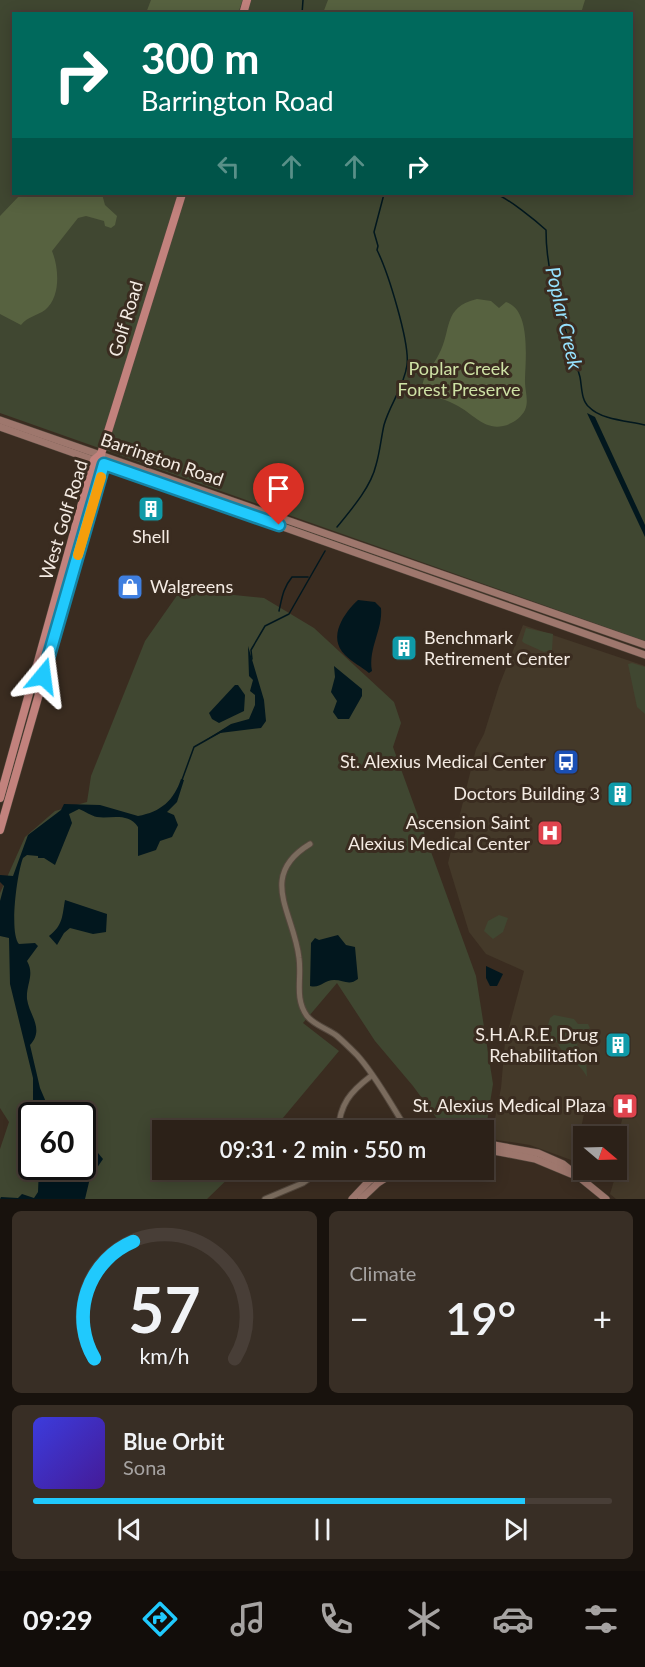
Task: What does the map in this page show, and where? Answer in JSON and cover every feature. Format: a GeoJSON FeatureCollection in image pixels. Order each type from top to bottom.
{"type":"FeatureCollection","features":[{"type":"Feature","properties":{"kind":"main road","name":"Golf Road"},"geometry":{"type":"LineString","coordinates":[[101,454],[182,195]]}},
{"type":"Feature","properties":{"kind":"main road","name":"Barrington Road"},"geometry":{"type":"LineString","coordinates":[[0,420],[645,645]]}},
{"type":"Feature","properties":{"kind":"main road","name":"Barrington Road"},"geometry":{"type":"LineString","coordinates":[[0,427],[645,655]]}},
{"type":"Feature","properties":{"kind":"main road","name":"West Golf Road"},"geometry":{"type":"LineString","coordinates":[[0,798],[94,460],[101,454],[104,464],[0,830]]}},
{"type":"Feature","properties":{"kind":"main road"},"geometry":{"type":"LineString","coordinates":[[494,1145],[538,1153],[563,1164],[573,1173]]}},
{"type":"Feature","properties":{"kind":"main road"},"geometry":{"type":"LineString","coordinates":[[494,1151],[535,1159],[573,1175]]}},
{"type":"Feature","properties":{"kind":"main road"},"geometry":{"type":"LineString","coordinates":[[352,1199],[371,1180]]}},
{"type":"Feature","properties":{"kind":"main road"},"geometry":{"type":"LineString","coordinates":[[361,1199],[383,1180]]}},
{"type":"Feature","properties":{"kind":"main road"},"geometry":{"type":"LineString","coordinates":[[581,1180],[606,1199]]}},
{"type":"Feature","properties":{"kind":"street"},"geometry":{"type":"LineString","coordinates":[[310,844],[289,860],[281,884],[282,900],[298,952],[298,994],[301,1005],[308,1017],[337,1036],[358,1057],[401,1120]]}},
{"type":"Feature","properties":{"kind":"street"},"geometry":{"type":"LineString","coordinates":[[340,1120],[343,1103],[352,1091],[371,1076]]}},
{"type":"Feature","properties":{"kind":"street"},"geometry":{"type":"LineString","coordinates":[[265,1199],[307,1180]]}},
{"type":"Feature","properties":{"kind":"shaded area","name":"Ascension Saint Alexius Medical Center"},"geometry":{"type":"Polygon","coordinates":[[[523,625],[645,666],[645,1199],[616,1199],[610,1194],[614,1180],[627,1180],[627,1126],[621,1126],[624,1111],[587,1100],[581,1126],[573,1126],[573,1161],[530,1145],[494,1139],[505,1042],[524,971],[486,954],[469,932],[448,863],[476,749],[484,734],[499,686],[523,625]]]}},
{"type":"Feature","properties":{"kind":"green space","name":"Poplar Creek Forest Preserve"},"geometry":{"type":"Polygon","coordinates":[[[0,0],[645,0],[645,641],[0,413],[0,0]]]}},
{"type":"Feature","properties":{"kind":"green space"},"geometry":{"type":"Polygon","coordinates":[[[151,0],[243,0],[238,12],[146,12],[151,0]]]}},
{"type":"Feature","properties":{"kind":"green space"},"geometry":{"type":"Polygon","coordinates":[[[328,0],[585,0],[581,12],[323,12],[328,0]]]}},
{"type":"Feature","properties":{"kind":"green space"},"geometry":{"type":"Polygon","coordinates":[[[20,195],[102,195],[105,205],[117,216],[115,225],[111,228],[105,226],[104,221],[86,216],[78,218],[52,251],[57,274],[54,298],[45,310],[21,325],[0,314],[0,216],[20,195]]]}},
{"type":"Feature","properties":{"kind":"green space"},"geometry":{"type":"Polygon","coordinates":[[[477,299],[491,301],[499,308],[506,302],[520,315],[523,326],[526,350],[526,407],[519,418],[503,426],[484,424],[454,404],[424,392],[422,388],[443,345],[453,314],[466,303],[477,299]]]}},
{"type":"Feature","properties":{"kind":"green space"},"geometry":{"type":"Polygon","coordinates":[[[185,584],[205,592],[264,598],[314,628],[394,702],[401,723],[393,747],[476,976],[493,1084],[487,1120],[438,1120],[375,1041],[337,983],[303,1023],[339,1051],[281,1120],[152,1120],[152,1180],[227,1180],[207,1199],[0,1199],[0,1149],[9,1122],[0,1108],[0,893],[25,837],[55,811],[87,802],[91,776],[145,641],[185,584]]]}},
{"type":"Feature","properties":{"kind":"green space"},"geometry":{"type":"Polygon","coordinates":[[[526,628],[553,634],[552,650],[544,652],[524,643],[522,641],[526,628]]]}},
{"type":"Feature","properties":{"kind":"green space"},"geometry":{"type":"Polygon","coordinates":[[[628,664],[645,667],[645,714],[637,707],[628,664]]]}},
{"type":"Feature","properties":{"kind":"green space"},"geometry":{"type":"Polygon","coordinates":[[[499,915],[508,918],[503,932],[493,939],[484,931],[488,921],[499,915]]]}},
{"type":"Feature","properties":{"kind":"green space"},"geometry":{"type":"Polygon","coordinates":[[[554,1015],[574,1019],[578,1024],[588,1024],[590,1028],[581,1035],[577,1045],[586,1055],[587,1077],[546,1032],[550,1018],[554,1015]]]}},
{"type":"Feature","properties":{"kind":"water"},"geometry":{"type":"Polygon","coordinates":[[[587,413],[595,417],[645,525],[645,537],[587,413]]]}},
{"type":"Feature","properties":{"kind":"water"},"geometry":{"type":"Polygon","coordinates":[[[358,600],[375,602],[381,608],[380,624],[372,655],[372,671],[369,673],[345,655],[337,641],[343,618],[358,600]]]}},
{"type":"Feature","properties":{"kind":"water"},"geometry":{"type":"Polygon","coordinates":[[[248,646],[264,700],[266,721],[261,728],[220,733],[204,741],[231,724],[249,719],[255,705],[255,695],[250,691],[253,680],[249,676],[248,646]]]}},
{"type":"Feature","properties":{"kind":"water"},"geometry":{"type":"Polygon","coordinates":[[[334,666],[362,689],[362,696],[349,719],[338,719],[333,712],[337,701],[331,692],[335,677],[334,666]]]}},
{"type":"Feature","properties":{"kind":"water"},"geometry":{"type":"Polygon","coordinates":[[[235,685],[238,685],[245,695],[244,711],[219,723],[212,719],[209,713],[235,685]]]}},
{"type":"Feature","properties":{"kind":"water"},"geometry":{"type":"Polygon","coordinates":[[[181,779],[184,780],[177,802],[167,812],[174,815],[178,825],[172,837],[160,841],[156,850],[138,856],[138,827],[129,819],[92,816],[79,809],[69,814],[72,823],[55,865],[38,856],[27,855],[23,858],[16,889],[15,928],[19,944],[35,943],[38,946],[27,961],[30,975],[27,999],[36,1028],[30,1045],[40,1088],[46,1102],[33,1102],[33,1078],[10,984],[9,938],[0,936],[0,901],[4,886],[0,882],[0,875],[13,876],[28,835],[61,810],[64,804],[100,805],[138,816],[166,804],[181,779]]]}},
{"type":"Feature","properties":{"kind":"water"},"geometry":{"type":"Polygon","coordinates":[[[65,900],[107,914],[106,932],[93,934],[70,928],[57,945],[49,936],[59,924],[65,900]]]}},
{"type":"Feature","properties":{"kind":"water"},"geometry":{"type":"Polygon","coordinates":[[[338,935],[346,945],[355,947],[358,979],[349,982],[331,980],[317,986],[310,986],[311,943],[315,938],[319,940],[338,935]]]}},
{"type":"Feature","properties":{"kind":"water"},"geometry":{"type":"Polygon","coordinates":[[[486,966],[503,974],[497,986],[490,986],[486,978],[486,966]]]}},
{"type":"Feature","properties":{"kind":"water"},"geometry":{"type":"Polygon","coordinates":[[[96,1153],[103,1159],[96,1169],[96,1153]]]}},
{"type":"Feature","properties":{"kind":"water"},"geometry":{"type":"Polygon","coordinates":[[[38,1180],[90,1180],[85,1199],[0,1199],[1,1197],[18,1198],[22,1194],[34,1198],[38,1192],[38,1180]]]}},
{"type":"Feature","properties":{"kind":"waterway","name":"Poplar Creek"},"geometry":{"type":"LineString","coordinates":[[302,12],[303,0]]}},
{"type":"Feature","properties":{"kind":"waterway"},"geometry":{"type":"LineString","coordinates":[[337,527],[370,482],[379,455],[384,425],[403,381],[407,365],[402,325],[377,250],[374,232],[384,195]]}},
{"type":"Feature","properties":{"kind":"waterway","name":"Poplar Creek"},"geometry":{"type":"LineString","coordinates":[[498,195],[515,205],[546,230],[553,286],[586,404],[601,415],[645,425]]}},
{"type":"Feature","properties":{"kind":"waterway"},"geometry":{"type":"LineString","coordinates":[[252,659],[251,650],[265,626],[289,614],[325,551]]}},
{"type":"Feature","properties":{"kind":"waterway"},"geometry":{"type":"LineString","coordinates":[[279,611],[285,589],[292,577],[308,577]]}},
{"type":"Feature","properties":{"kind":"waterway"},"geometry":{"type":"LineString","coordinates":[[182,780],[194,747],[224,730]]}},
{"type":"Feature","properties":{"kind":"slow traffic"},"geometry":{"type":"LineString","coordinates":[[78,555],[101,477]]}},
{"type":"Feature","properties":{"kind":"place","name":"Shell"},"geometry":{"type":"Point","coordinates":[151,509]}},
{"type":"Feature","properties":{"kind":"place","name":"Walgreens"},"geometry":{"type":"Point","coordinates":[130,587]}},
{"type":"Feature","properties":{"kind":"place","name":"Benchmark Retirement Center"},"geometry":{"type":"Point","coordinates":[404,648]}},
{"type":"Feature","properties":{"kind":"place","name":"St. Alexius Medical Center"},"geometry":{"type":"Point","coordinates":[566,762]}},
{"type":"Feature","properties":{"kind":"place","name":"Doctors Building 3"},"geometry":{"type":"Point","coordinates":[620,794]}},
{"type":"Feature","properties":{"kind":"place","name":"Ascension Saint Alexius Medical Center"},"geometry":{"type":"Point","coordinates":[550,833]}},
{"type":"Feature","properties":{"kind":"place","name":"S.H.A.R.E. Drug Rehabilitation"},"geometry":{"type":"Point","coordinates":[618,1045]}},
{"type":"Feature","properties":{"kind":"place","name":"St. Alexius Medical Plaza"},"geometry":{"type":"Point","coordinates":[625,1106]}},
{"type":"Feature","properties":{"kind":"route"},"geometry":{"type":"LineString","coordinates":[[43,676],[104,464],[279,525]]}}]}
